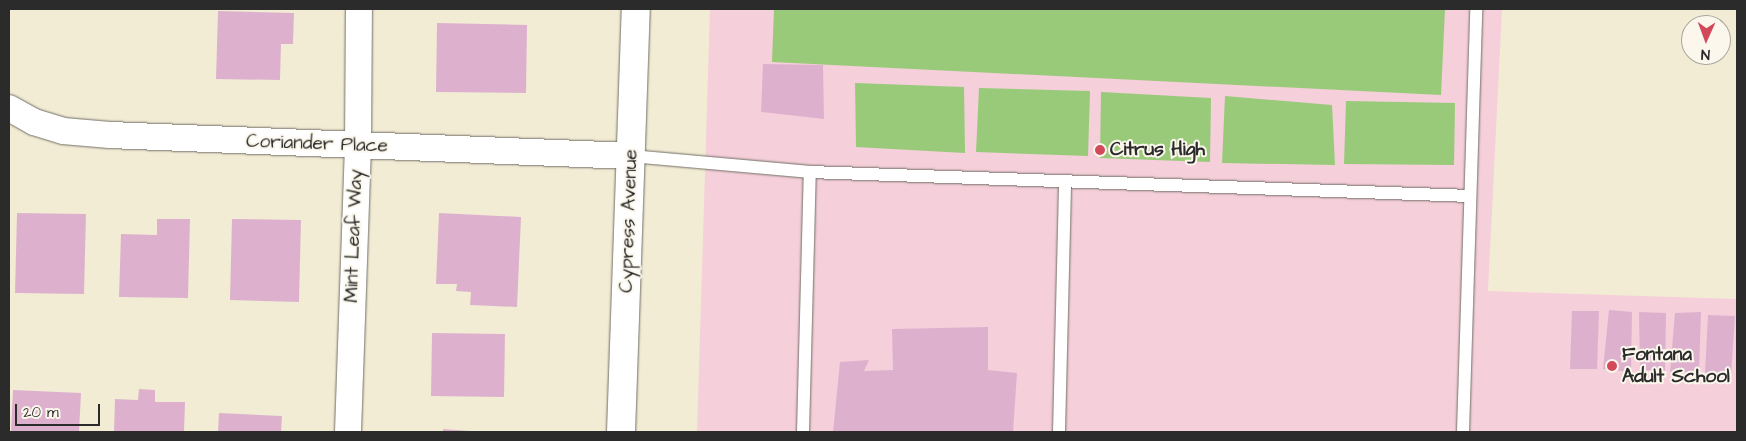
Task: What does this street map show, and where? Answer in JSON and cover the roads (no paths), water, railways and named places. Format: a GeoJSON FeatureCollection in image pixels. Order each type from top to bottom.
{"type":"FeatureCollection","features":[{"type":"Feature","properties":{"kind":"street","name":"Mint Leaf Way"},"geometry":{"type":"LineString","coordinates":[[348,432],[358,145],[359,9]]}},
{"type":"Feature","properties":{"kind":"street","name":"Cypress Avenue"},"geometry":{"type":"LineString","coordinates":[[621,432],[636,9]]}},
{"type":"Feature","properties":{"kind":"street","name":"Coriander Place"},"geometry":{"type":"LineString","coordinates":[[9,108],[34,122],[63,130],[91,134],[631,156]]}},
{"type":"Feature","properties":{"kind":"lane"},"geometry":{"type":"LineString","coordinates":[[1463,432],[1476,9]]}},
{"type":"Feature","properties":{"kind":"lane"},"geometry":{"type":"LineString","coordinates":[[631,156],[810,172],[1470,196]]}},
{"type":"Feature","properties":{"kind":"lane"},"geometry":{"type":"LineString","coordinates":[[803,432],[810,172]]}},
{"type":"Feature","properties":{"kind":"lane"},"geometry":{"type":"LineString","coordinates":[[1059,432],[1065,182]]}},
{"type":"Feature","properties":{"kind":"place","name":"Citrus High"},"geometry":{"type":"Point","coordinates":[1100,150]}},
{"type":"Feature","properties":{"kind":"place","name":"Fontana Adult School"},"geometry":{"type":"Point","coordinates":[1612,366]}}]}
